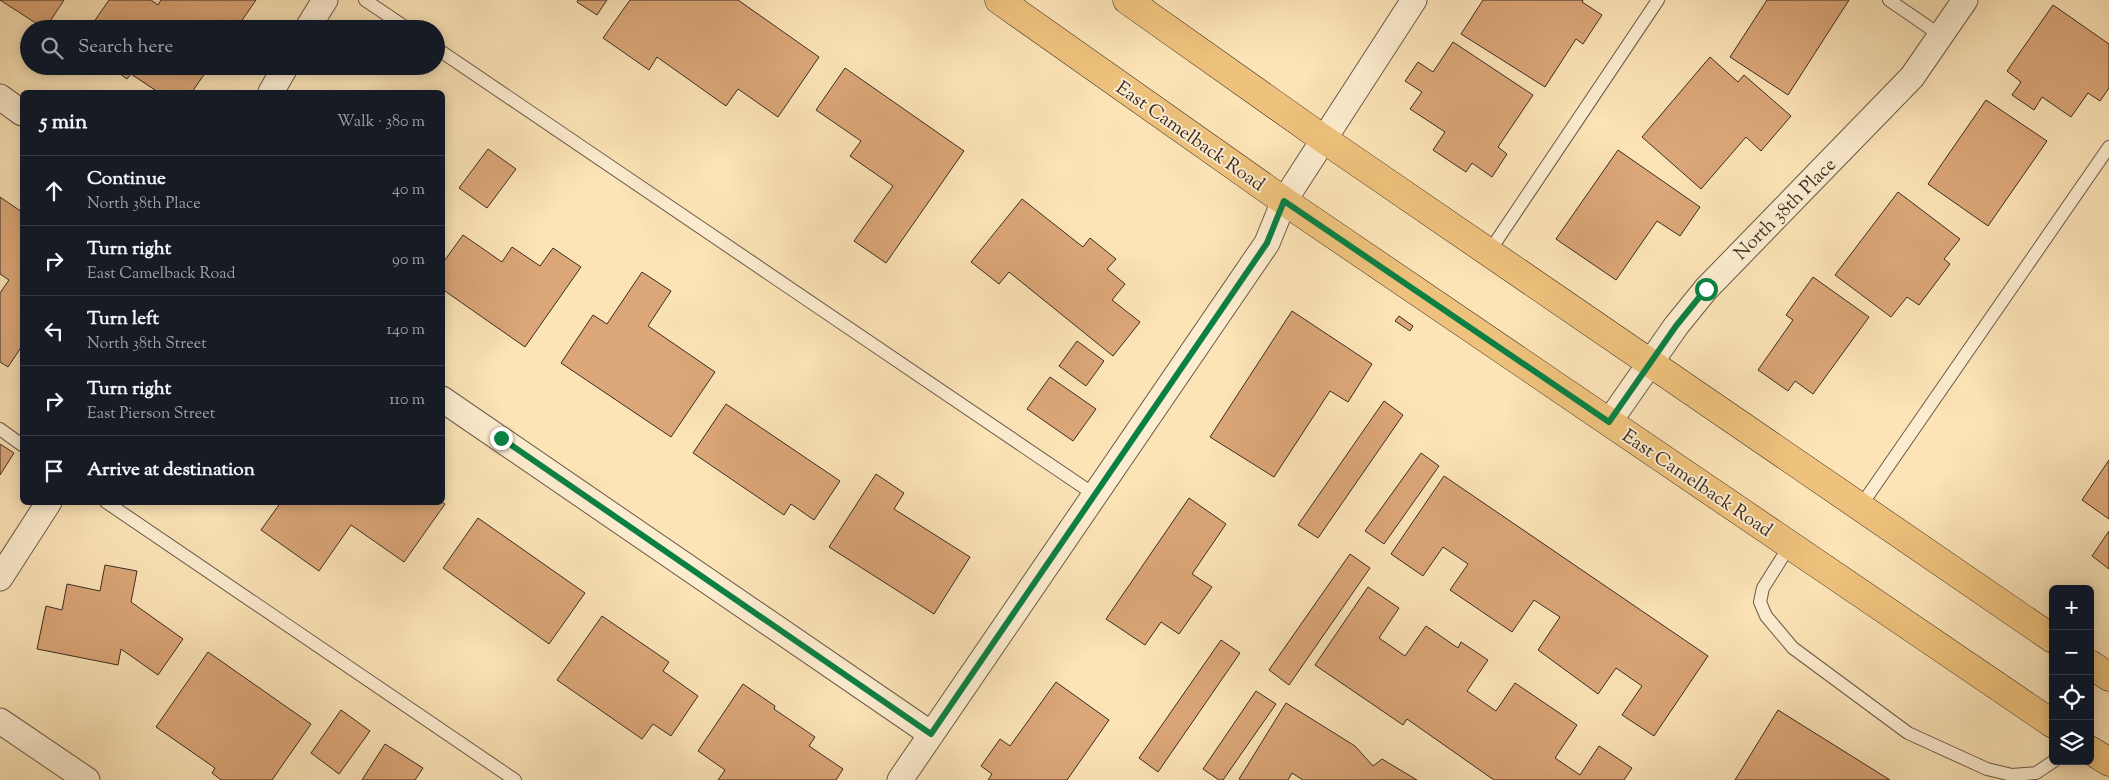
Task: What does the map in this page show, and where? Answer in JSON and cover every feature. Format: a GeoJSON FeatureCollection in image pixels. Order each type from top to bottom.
{"type":"FeatureCollection","features":[{"type":"Feature","properties":{"kind":"main road","name":"East Camelback Road"},"geometry":{"type":"LineString","coordinates":[[999,0],[1284,201],[2049,721]]}},
{"type":"Feature","properties":{"kind":"main road"},"geometry":{"type":"LineString","coordinates":[[1127,0],[1322,138],[2049,636]]}},
{"type":"Feature","properties":{"kind":"main road"},"geometry":{"type":"LineString","coordinates":[[2094,667],[2109,677]]}},
{"type":"Feature","properties":{"kind":"main road"},"geometry":{"type":"LineString","coordinates":[[2094,753],[2109,762]]}},
{"type":"Feature","properties":{"kind":"street"},"geometry":{"type":"LineString","coordinates":[[313,20],[325,0]]}},
{"type":"Feature","properties":{"kind":"street"},"geometry":{"type":"LineString","coordinates":[[900,780],[1267,243],[1284,201],[1322,138],[1414,0]]}},
{"type":"Feature","properties":{"kind":"street","name":"North 38th Place"},"geometry":{"type":"LineString","coordinates":[[1609,422],[1706,289],[1912,77],[1965,0]]}},
{"type":"Feature","properties":{"kind":"street"},"geometry":{"type":"LineString","coordinates":[[271,90],[280,75]]}},
{"type":"Feature","properties":{"kind":"street"},"geometry":{"type":"LineString","coordinates":[[0,97],[20,112]]}},
{"type":"Feature","properties":{"kind":"street"},"geometry":{"type":"LineString","coordinates":[[445,401],[931,734]]}},
{"type":"Feature","properties":{"kind":"street"},"geometry":{"type":"LineString","coordinates":[[0,578],[47,505]]}},
{"type":"Feature","properties":{"kind":"street"},"geometry":{"type":"LineString","coordinates":[[0,721],[86,780]]}},
{"type":"Feature","properties":{"kind":"lane"},"geometry":{"type":"LineString","coordinates":[[366,0],[395,20]]}},
{"type":"Feature","properties":{"kind":"lane"},"geometry":{"type":"LineString","coordinates":[[1489,252],[1658,0]]}},
{"type":"Feature","properties":{"kind":"lane"},"geometry":{"type":"LineString","coordinates":[[1889,0],[1940,35]]}},
{"type":"Feature","properties":{"kind":"lane"},"geometry":{"type":"LineString","coordinates":[[445,54],[1095,495]]}},
{"type":"Feature","properties":{"kind":"lane"},"geometry":{"type":"LineString","coordinates":[[1860,507],[2109,147]]}},
{"type":"Feature","properties":{"kind":"lane"},"geometry":{"type":"LineString","coordinates":[[0,429],[20,444]]}},
{"type":"Feature","properties":{"kind":"lane"},"geometry":{"type":"LineString","coordinates":[[110,505],[515,780]]}},
{"type":"Feature","properties":{"kind":"lane"},"geometry":{"type":"LineString","coordinates":[[1790,546],[1763,588],[1760,602],[1766,616],[1793,648],[1908,733],[1987,769],[2012,776],[2036,774],[2049,765]]}},
{"type":"Feature","properties":{"kind":"building"},"geometry":{"type":"Polygon","coordinates":[[[0,0],[64,0],[51,20],[31,20],[0,0]]]}},
{"type":"Feature","properties":{"kind":"building"},"geometry":{"type":"Polygon","coordinates":[[[109,0],[151,0],[158,5],[161,0],[256,0],[242,20],[95,20],[109,0]]]}},
{"type":"Feature","properties":{"kind":"building"},"geometry":{"type":"Polygon","coordinates":[[[578,0],[607,0],[597,15],[577,2],[578,0]]]}},
{"type":"Feature","properties":{"kind":"building"},"geometry":{"type":"Polygon","coordinates":[[[630,0],[738,0],[819,57],[778,117],[738,89],[726,106],[657,57],[649,70],[603,38],[630,0]]]}},
{"type":"Feature","properties":{"kind":"building"},"geometry":{"type":"Polygon","coordinates":[[[1483,0],[1583,0],[1582,2],[1602,15],[1583,44],[1576,39],[1545,87],[1461,34],[1483,0]]]}},
{"type":"Feature","properties":{"kind":"building"},"geometry":{"type":"Polygon","coordinates":[[[1767,0],[1849,0],[1788,95],[1730,57],[1767,0]]]}},
{"type":"Feature","properties":{"kind":"building"},"geometry":{"type":"Polygon","coordinates":[[[2053,5],[2109,44],[2109,88],[2100,101],[2088,93],[2071,117],[2042,97],[2034,110],[2012,95],[2021,82],[2007,71],[2053,5]]]}},
{"type":"Feature","properties":{"kind":"building"},"geometry":{"type":"Polygon","coordinates":[[[1453,42],[1533,95],[1498,147],[1507,154],[1492,177],[1472,163],[1466,172],[1433,150],[1445,132],[1410,109],[1422,92],[1405,81],[1418,62],[1433,72],[1453,42]]]}},
{"type":"Feature","properties":{"kind":"building"},"geometry":{"type":"Polygon","coordinates":[[[1710,57],[1738,82],[1744,75],[1791,116],[1761,151],[1746,137],[1701,189],[1642,137],[1710,57]]]}},
{"type":"Feature","properties":{"kind":"building"},"geometry":{"type":"Polygon","coordinates":[[[845,68],[964,151],[886,263],[854,241],[893,186],[850,156],[861,141],[816,110],[845,68]]]}},
{"type":"Feature","properties":{"kind":"building"},"geometry":{"type":"Polygon","coordinates":[[[121,75],[130,75],[127,79],[121,75]]]}},
{"type":"Feature","properties":{"kind":"building"},"geometry":{"type":"Polygon","coordinates":[[[132,75],[204,75],[193,90],[155,90],[132,75]]]}},
{"type":"Feature","properties":{"kind":"building"},"geometry":{"type":"Polygon","coordinates":[[[1986,100],[2047,141],[1988,226],[1928,184],[1986,100]]]}},
{"type":"Feature","properties":{"kind":"building"},"geometry":{"type":"Polygon","coordinates":[[[488,149],[516,169],[487,208],[459,188],[488,149]]]}},
{"type":"Feature","properties":{"kind":"building"},"geometry":{"type":"Polygon","coordinates":[[[1618,150],[1700,207],[1680,236],[1657,221],[1616,280],[1556,239],[1618,150]]]}},
{"type":"Feature","properties":{"kind":"building"},"geometry":{"type":"Polygon","coordinates":[[[1898,192],[1960,239],[1944,259],[1950,264],[1919,305],[1907,297],[1891,317],[1835,275],[1898,192]]]}},
{"type":"Feature","properties":{"kind":"building"},"geometry":{"type":"Polygon","coordinates":[[[0,197],[20,211],[20,349],[8,367],[0,362],[0,293],[9,280],[0,274],[0,197]]]}},
{"type":"Feature","properties":{"kind":"building"},"geometry":{"type":"Polygon","coordinates":[[[1022,199],[1083,247],[1090,238],[1116,259],[1107,269],[1125,284],[1112,300],[1140,322],[1113,356],[1009,272],[999,284],[971,262],[1022,199]]]}},
{"type":"Feature","properties":{"kind":"building"},"geometry":{"type":"Polygon","coordinates":[[[463,235],[502,262],[512,247],[540,266],[553,248],[581,267],[525,347],[445,291],[445,260],[463,235]]]}},
{"type":"Feature","properties":{"kind":"building"},"geometry":{"type":"Polygon","coordinates":[[[642,272],[671,291],[648,326],[715,372],[671,437],[561,363],[593,315],[607,324],[642,272]]]}},
{"type":"Feature","properties":{"kind":"building"},"geometry":{"type":"Polygon","coordinates":[[[1813,277],[1869,317],[1813,394],[1795,381],[1788,391],[1758,370],[1793,320],[1786,315],[1813,277]]]}},
{"type":"Feature","properties":{"kind":"building"},"geometry":{"type":"Polygon","coordinates":[[[1292,311],[1372,364],[1348,402],[1330,391],[1274,477],[1210,437],[1292,311]]]}},
{"type":"Feature","properties":{"kind":"building"},"geometry":{"type":"Polygon","coordinates":[[[1399,316],[1413,326],[1410,331],[1395,321],[1399,316]]]}},
{"type":"Feature","properties":{"kind":"building"},"geometry":{"type":"Polygon","coordinates":[[[1077,341],[1104,361],[1086,386],[1059,366],[1077,341]]]}},
{"type":"Feature","properties":{"kind":"building"},"geometry":{"type":"Polygon","coordinates":[[[1050,377],[1096,409],[1073,441],[1027,409],[1050,377]]]}},
{"type":"Feature","properties":{"kind":"building"},"geometry":{"type":"Polygon","coordinates":[[[1384,401],[1403,415],[1318,538],[1298,525],[1384,401]]]}},
{"type":"Feature","properties":{"kind":"building"},"geometry":{"type":"Polygon","coordinates":[[[726,404],[840,481],[814,520],[791,504],[784,515],[693,453],[726,404]]]}},
{"type":"Feature","properties":{"kind":"building"},"geometry":{"type":"Polygon","coordinates":[[[0,444],[14,453],[0,475],[0,444]]]}},
{"type":"Feature","properties":{"kind":"building"},"geometry":{"type":"Polygon","coordinates":[[[1421,453],[1439,466],[1384,544],[1365,531],[1421,453]]]}},
{"type":"Feature","properties":{"kind":"building"},"geometry":{"type":"Polygon","coordinates":[[[2109,460],[2109,519],[2082,500],[2109,460]]]}},
{"type":"Feature","properties":{"kind":"building"},"geometry":{"type":"Polygon","coordinates":[[[876,474],[904,493],[894,509],[970,557],[934,614],[829,547],[876,474]]]}},
{"type":"Feature","properties":{"kind":"building"},"geometry":{"type":"Polygon","coordinates":[[[1444,476],[1708,656],[1654,736],[1622,715],[1642,686],[1616,668],[1598,694],[1538,650],[1560,617],[1534,600],[1512,632],[1450,590],[1468,564],[1443,547],[1423,576],[1391,554],[1444,476]]]}},
{"type":"Feature","properties":{"kind":"building"},"geometry":{"type":"Polygon","coordinates":[[[1189,498],[1226,524],[1192,574],[1212,587],[1179,634],[1161,622],[1145,645],[1106,619],[1189,498]]]}},
{"type":"Feature","properties":{"kind":"building"},"geometry":{"type":"Polygon","coordinates":[[[279,505],[444,505],[404,562],[351,525],[319,571],[261,530],[279,505]]]}},
{"type":"Feature","properties":{"kind":"building"},"geometry":{"type":"Polygon","coordinates":[[[478,518],[585,593],[549,644],[443,568],[478,518]]]}},
{"type":"Feature","properties":{"kind":"building"},"geometry":{"type":"Polygon","coordinates":[[[2109,531],[2109,569],[2092,556],[2109,531]]]}},
{"type":"Feature","properties":{"kind":"building"},"geometry":{"type":"Polygon","coordinates":[[[1350,554],[1370,568],[1289,685],[1269,670],[1350,554]]]}},
{"type":"Feature","properties":{"kind":"building"},"geometry":{"type":"Polygon","coordinates":[[[105,565],[137,571],[131,602],[183,639],[158,675],[121,649],[118,665],[37,649],[46,606],[62,610],[67,584],[100,591],[105,565]]]}},
{"type":"Feature","properties":{"kind":"building"},"geometry":{"type":"Polygon","coordinates":[[[1368,587],[1399,608],[1379,638],[1405,656],[1426,626],[1458,648],[1461,642],[1488,660],[1467,691],[1496,711],[1515,683],[1577,725],[1555,758],[1580,775],[1599,746],[1632,768],[1624,780],[1494,780],[1407,719],[1403,725],[1315,665],[1368,587]]]}},
{"type":"Feature","properties":{"kind":"building"},"geometry":{"type":"Polygon","coordinates":[[[602,616],[669,662],[663,671],[698,696],[671,736],[653,724],[642,739],[557,680],[602,616]]]}},
{"type":"Feature","properties":{"kind":"building"},"geometry":{"type":"Polygon","coordinates":[[[1221,640],[1240,653],[1158,772],[1139,758],[1221,640]]]}},
{"type":"Feature","properties":{"kind":"building"},"geometry":{"type":"Polygon","coordinates":[[[208,652],[311,724],[272,780],[221,780],[212,773],[215,768],[156,727],[208,652]]]}},
{"type":"Feature","properties":{"kind":"building"},"geometry":{"type":"Polygon","coordinates":[[[1056,682],[1109,720],[1067,780],[988,780],[992,774],[981,766],[1000,739],[1010,746],[1056,682]]]}},
{"type":"Feature","properties":{"kind":"building"},"geometry":{"type":"Polygon","coordinates":[[[743,684],[775,706],[774,709],[815,737],[809,746],[843,769],[836,780],[718,780],[725,770],[698,751],[743,684]]]}},
{"type":"Feature","properties":{"kind":"building"},"geometry":{"type":"Polygon","coordinates":[[[1256,691],[1276,704],[1223,780],[1219,780],[1203,769],[1256,691]]]}},
{"type":"Feature","properties":{"kind":"building"},"geometry":{"type":"Polygon","coordinates":[[[1286,703],[1355,746],[1373,766],[1382,759],[1417,780],[1303,780],[1292,773],[1288,780],[1239,779],[1286,703]]]}},
{"type":"Feature","properties":{"kind":"building"},"geometry":{"type":"Polygon","coordinates":[[[341,710],[370,731],[339,774],[311,753],[341,710]]]}},
{"type":"Feature","properties":{"kind":"building"},"geometry":{"type":"Polygon","coordinates":[[[1778,710],[1890,780],[1735,780],[1778,710]]]}},
{"type":"Feature","properties":{"kind":"building"},"geometry":{"type":"Polygon","coordinates":[[[385,744],[423,768],[415,780],[362,780],[385,744]]]}},
{"type":"Feature","properties":{"kind":"route"},"geometry":{"type":"LineString","coordinates":[[501,438],[931,734],[1267,243],[1284,201],[1609,422],[1676,326],[1706,289]]}}]}
